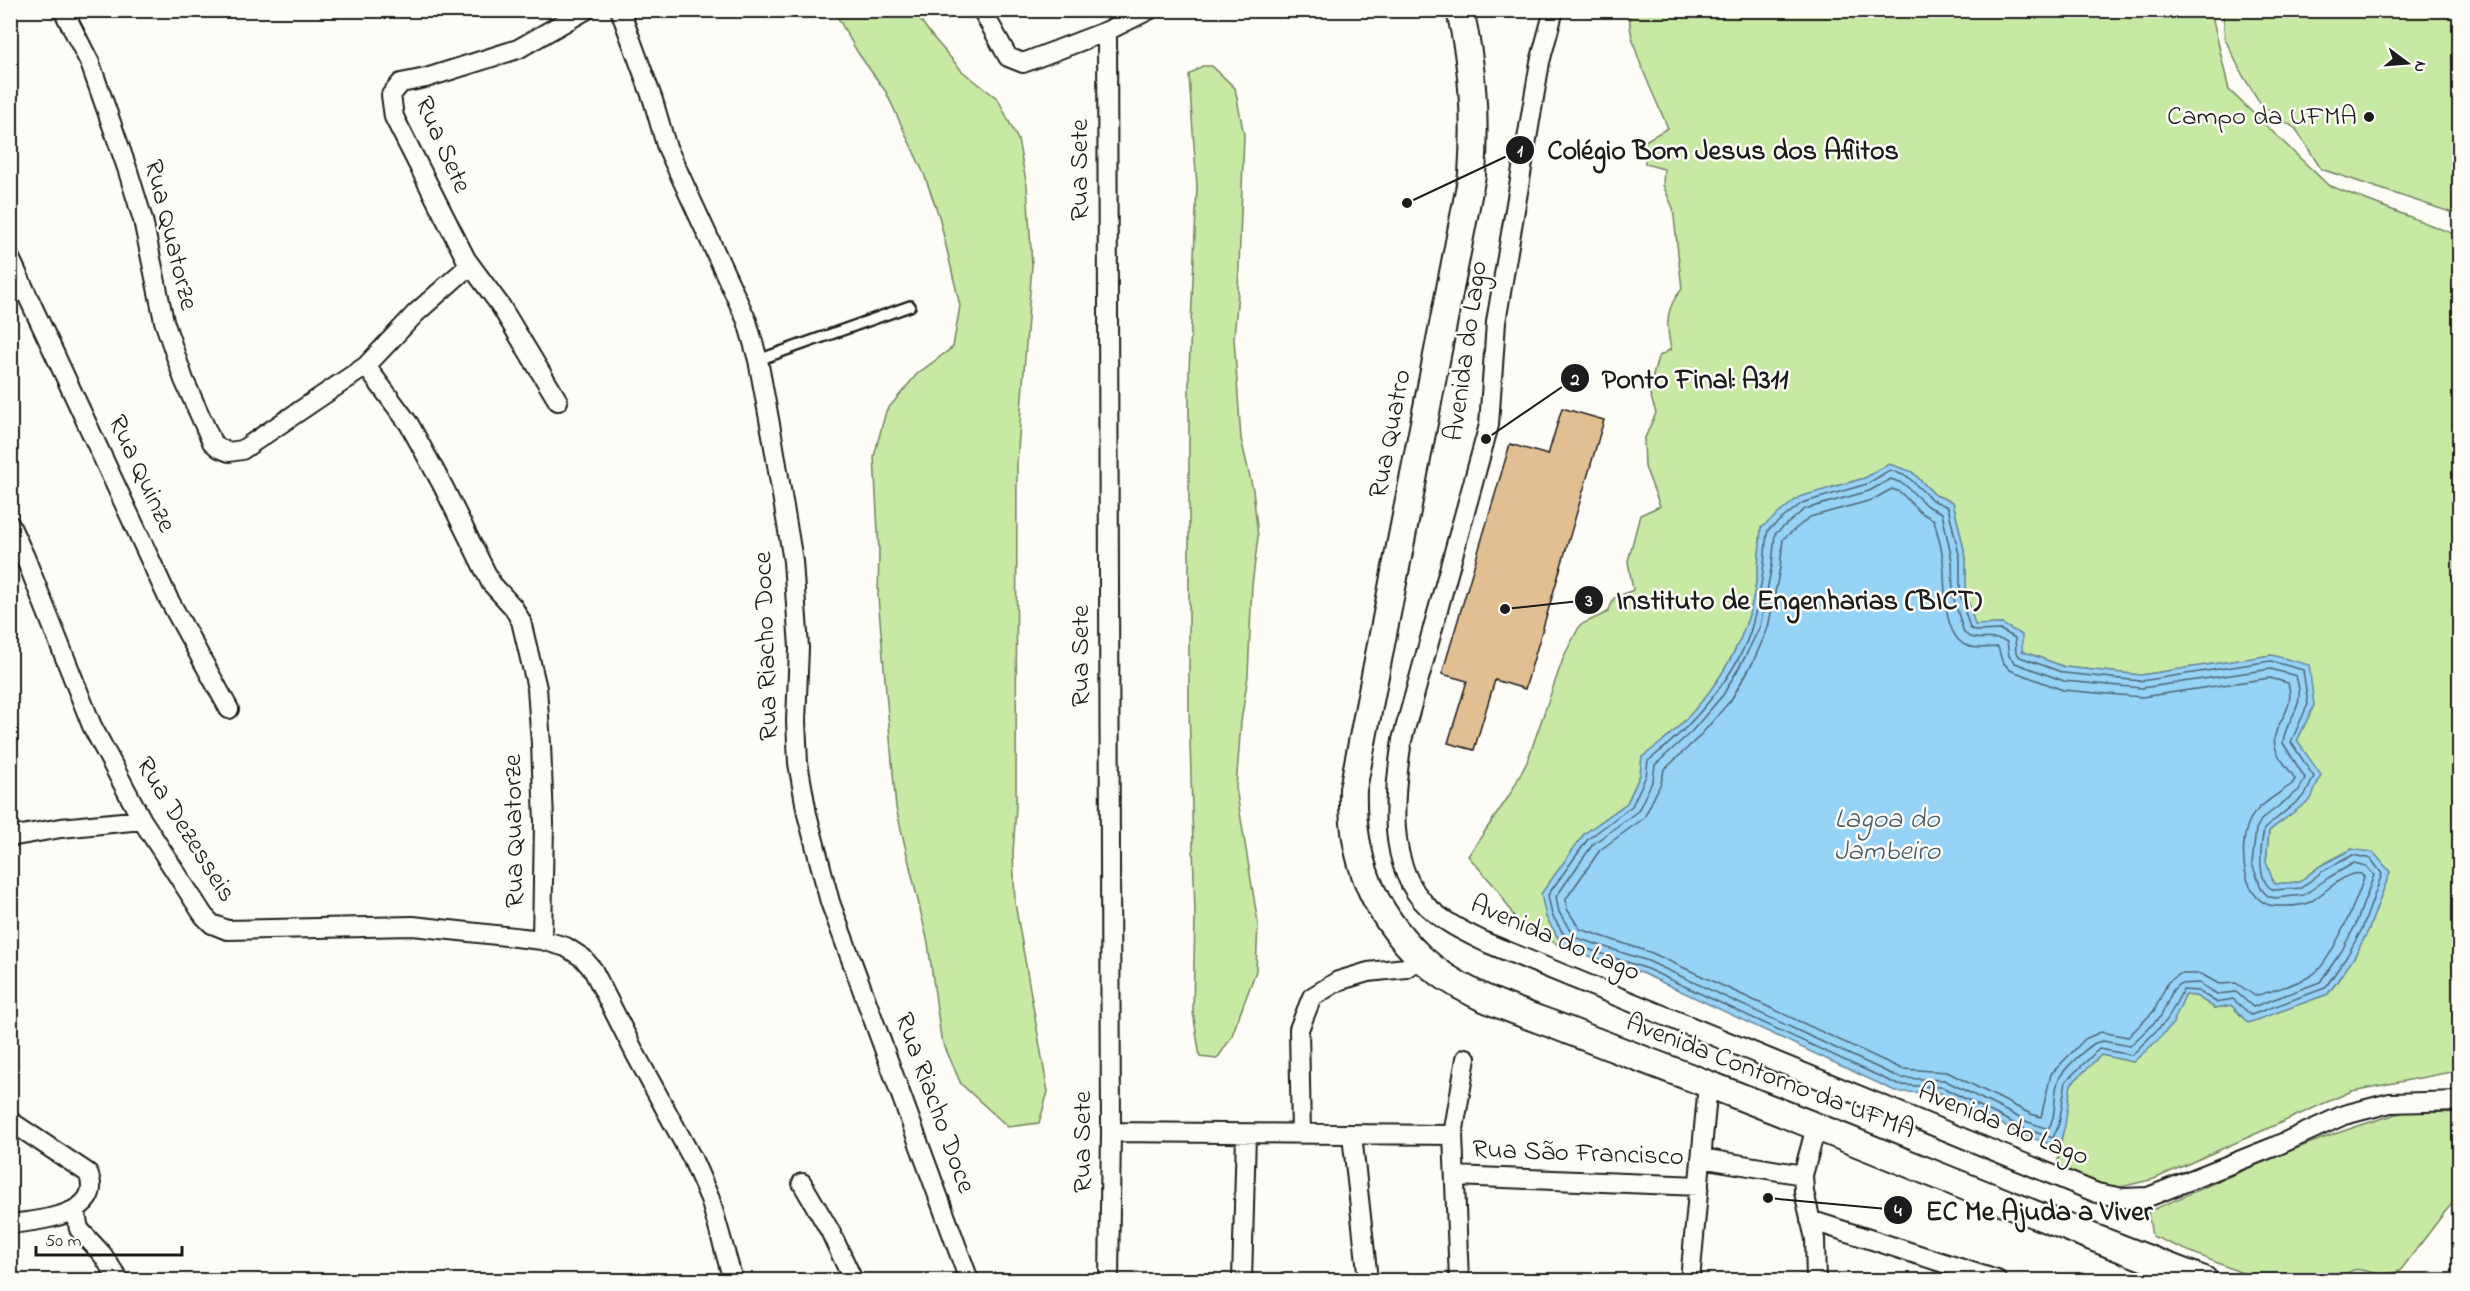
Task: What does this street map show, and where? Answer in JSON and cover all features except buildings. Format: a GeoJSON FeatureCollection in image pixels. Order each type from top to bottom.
{"type":"FeatureCollection","features":[{"type":"Feature","properties":{"kind":"main road","name":"Rua Quatro"},"geometry":{"type":"LineString","coordinates":[[1362,868],[1352,813],[1354,777],[1472,175],[1473,76],[1460,10]]}},
{"type":"Feature","properties":{"kind":"main road","name":"Avenida Contorno da UFMA"},"geometry":{"type":"LineString","coordinates":[[1362,868],[1372,895],[1387,918],[1420,957],[1451,981],[1493,1002],[1816,1127],[2183,1278]]}},
{"type":"Feature","properties":{"kind":"street","name":"Rua Quatorze"},"geometry":{"type":"LineString","coordinates":[[63,10],[90,63],[127,168],[143,220],[164,321],[184,380],[212,442],[229,452],[242,450],[366,366],[409,424],[491,583],[513,607],[521,621],[537,688],[541,744],[544,822],[542,940],[566,947],[583,958],[593,970],[692,1158],[710,1199],[733,1281]]}},
{"type":"Feature","properties":{"kind":"street","name":"Rua Sete"},"geometry":{"type":"LineString","coordinates":[[558,401],[500,305],[470,265],[394,117],[392,95],[401,83],[426,78],[518,49],[586,10]]}},
{"type":"Feature","properties":{"kind":"street","name":"Rua Riacho Doce"},"geometry":{"type":"LineString","coordinates":[[620,10],[654,100],[666,145],[747,321],[758,360],[793,561],[799,648],[796,721],[798,763],[807,814],[830,902],[969,1281]]}},
{"type":"Feature","properties":{"kind":"street"},"geometry":{"type":"LineString","coordinates":[[982,10],[1008,57],[1017,62],[1028,61],[1107,31],[1144,11]]}},
{"type":"Feature","properties":{"kind":"street","name":"Avenida do Lago"},"geometry":{"type":"LineString","coordinates":[[1554,10],[1540,62],[1496,322],[1489,425],[1402,740],[1398,766],[1395,812],[1403,862],[1408,878],[1427,906],[1442,919],[1487,943],[2097,1193],[2124,1198],[2148,1197],[2276,1146],[2344,1115],[2390,1103],[2460,1101]]}},
{"type":"Feature","properties":{"kind":"street","name":"Rua Sete"},"geometry":{"type":"LineString","coordinates":[[1107,31],[1111,1132],[1109,1281]]}},
{"type":"Feature","properties":{"kind":"street","name":"Rua Quinze"},"geometry":{"type":"LineString","coordinates":[[10,258],[168,598],[229,709]]}},
{"type":"Feature","properties":{"kind":"street"},"geometry":{"type":"LineString","coordinates":[[366,366],[416,313],[470,265]]}},
{"type":"Feature","properties":{"kind":"street","name":"Rua Dezesseis"},"geometry":{"type":"LineString","coordinates":[[10,525],[26,557],[92,726],[142,820],[204,916],[220,928],[239,930],[413,926],[542,940]]}},
{"type":"Feature","properties":{"kind":"street"},"geometry":{"type":"LineString","coordinates":[[10,837],[61,828],[142,820]]}},
{"type":"Feature","properties":{"kind":"street"},"geometry":{"type":"LineString","coordinates":[[1301,1134],[1299,1029],[1312,997],[1338,981],[1368,972],[1406,968],[1420,957]]}},
{"type":"Feature","properties":{"kind":"street"},"geometry":{"type":"LineString","coordinates":[[1459,1281],[1453,1135],[1466,1058]]}},
{"type":"Feature","properties":{"kind":"street"},"geometry":{"type":"LineString","coordinates":[[1690,1281],[1708,1084]]}},
{"type":"Feature","properties":{"kind":"street"},"geometry":{"type":"LineString","coordinates":[[10,1121],[88,1173],[92,1182],[92,1192],[88,1201],[75,1209],[35,1221],[10,1224]]}},
{"type":"Feature","properties":{"kind":"street"},"geometry":{"type":"LineString","coordinates":[[1816,1127],[1803,1175],[1804,1192],[1815,1239],[1816,1281]]}},
{"type":"Feature","properties":{"kind":"street"},"geometry":{"type":"LineString","coordinates":[[1111,1132],[1453,1135]]}},
{"type":"Feature","properties":{"kind":"street"},"geometry":{"type":"LineString","coordinates":[[1242,1281],[1246,1134]]}},
{"type":"Feature","properties":{"kind":"street"},"geometry":{"type":"LineString","coordinates":[[1352,1135],[1368,1281]]}},
{"type":"Feature","properties":{"kind":"street","name":"Rua São Francisco"},"geometry":{"type":"LineString","coordinates":[[1701,1158],[1803,1175]]}},
{"type":"Feature","properties":{"kind":"street","name":"Rua São Francisco"},"geometry":{"type":"LineString","coordinates":[[1455,1176],[1699,1186]]}},
{"type":"Feature","properties":{"kind":"street"},"geometry":{"type":"LineString","coordinates":[[802,1183],[830,1231],[853,1281]]}},
{"type":"Feature","properties":{"kind":"street"},"geometry":{"type":"LineString","coordinates":[[75,1209],[79,1229],[102,1254],[119,1281]]}},
{"type":"Feature","properties":{"kind":"street"},"geometry":{"type":"LineString","coordinates":[[1810,1220],[1997,1281]]}},
{"type":"Feature","properties":{"kind":"lane"},"geometry":{"type":"LineString","coordinates":[[758,360],[910,306]]}},
{"type":"Feature","properties":{"kind":"green space"},"geometry":{"type":"Polygon","coordinates":[[[834,11],[914,11],[962,71],[998,99],[1018,140],[1027,186],[1032,265],[1017,463],[1016,807],[1013,853],[1015,903],[1048,1092],[1039,1123],[1008,1127],[961,1084],[941,1038],[928,943],[896,808],[878,597],[879,551],[874,456],[886,411],[917,374],[953,347],[960,306],[939,216],[924,174],[886,92],[858,53],[834,11]]]}},
{"type":"Feature","properties":{"kind":"green space"},"geometry":{"type":"Polygon","coordinates":[[[1630,11],[2211,11],[2229,90],[2328,185],[2459,236],[2459,1074],[2451,1072],[2352,1091],[2154,1179],[2117,1188],[2056,1171],[2071,1084],[2101,1055],[2133,1062],[2164,1032],[2185,995],[2196,996],[2215,1008],[2231,1005],[2248,1023],[2328,994],[2353,959],[2368,931],[2390,872],[2352,849],[2320,866],[2299,882],[2274,884],[2266,862],[2269,831],[2310,799],[2297,741],[2314,705],[2272,655],[2141,675],[2065,667],[2022,651],[2002,624],[1975,625],[1966,594],[1966,558],[1953,502],[1935,495],[1912,472],[1889,464],[1865,478],[1832,487],[1761,528],[1753,601],[1738,643],[1717,681],[1690,715],[1659,745],[1642,757],[1640,775],[1627,803],[1584,834],[1542,894],[1546,917],[1564,948],[1518,923],[1498,890],[1468,856],[1509,796],[1527,762],[1564,656],[1580,625],[1608,612],[1614,598],[1633,590],[1628,561],[1640,515],[1660,506],[1645,467],[1644,440],[1656,413],[1649,391],[1658,357],[1671,349],[1668,317],[1672,303],[1682,289],[1673,208],[1663,185],[1664,169],[1645,164],[1645,141],[1668,128],[1637,53],[1632,37],[1630,11]]]}},
{"type":"Feature","properties":{"kind":"green space","name":"Campo da UFMA"},"geometry":{"type":"Polygon","coordinates":[[[2223,11],[2459,11],[2459,215],[2321,169],[2296,129],[2262,106],[2243,76],[2225,39],[2223,11]]]}},
{"type":"Feature","properties":{"kind":"green space"},"geometry":{"type":"Polygon","coordinates":[[[1202,66],[1212,66],[1235,88],[1244,135],[1234,338],[1241,439],[1253,490],[1258,537],[1252,585],[1248,676],[1241,722],[1236,788],[1258,923],[1256,971],[1231,1038],[1217,1059],[1200,1057],[1193,1012],[1195,915],[1189,706],[1189,371],[1197,187],[1189,75],[1202,66]]]}},
{"type":"Feature","properties":{"kind":"green space"},"geometry":{"type":"Polygon","coordinates":[[[2408,1111],[2459,1113],[2459,1196],[2400,1271],[2382,1274],[2355,1270],[2345,1274],[2339,1280],[2259,1280],[2152,1236],[2148,1212],[2309,1144],[2408,1111]]]}},
{"type":"Feature","properties":{"kind":"water","name":"Lagoa do Jambeiro"},"geometry":{"type":"Polygon","coordinates":[[[1889,464],[1912,472],[1935,495],[1953,502],[1966,558],[1966,594],[1975,625],[2002,624],[2022,635],[2022,651],[2065,667],[2141,675],[2272,655],[2309,665],[2314,705],[2297,741],[2321,775],[2311,799],[2269,831],[2266,862],[2274,884],[2299,882],[2320,866],[2352,849],[2374,853],[2390,872],[2368,931],[2353,959],[2328,994],[2248,1023],[2231,1005],[2215,1008],[2196,996],[2185,995],[2173,1023],[2133,1062],[2101,1055],[2071,1084],[2059,1147],[2023,1135],[1940,1093],[1897,1092],[1642,973],[1564,948],[1546,917],[1541,894],[1584,834],[1627,803],[1640,775],[1642,757],[1659,745],[1690,715],[1717,681],[1728,662],[1746,624],[1753,601],[1761,528],[1799,497],[1865,478],[1889,464]]]}},
{"type":"Feature","properties":{"kind":"place","name":"Campo da UFMA"},"geometry":{"type":"Point","coordinates":[2369,117]}},
{"type":"Feature","properties":{"kind":"place","name":"Colégio Bom Jesus dos Aflitos"},"geometry":{"type":"Point","coordinates":[1407,203]}},
{"type":"Feature","properties":{"kind":"place","name":"Ponto Final: A311"},"geometry":{"type":"Point","coordinates":[1486,439]}},
{"type":"Feature","properties":{"kind":"place","name":"Instituto de Engenharias (BICT)"},"geometry":{"type":"Point","coordinates":[1505,609]}},
{"type":"Feature","properties":{"kind":"place","name":"EC Me Ajuda a Viver"},"geometry":{"type":"Point","coordinates":[1768,1198]}}]}
